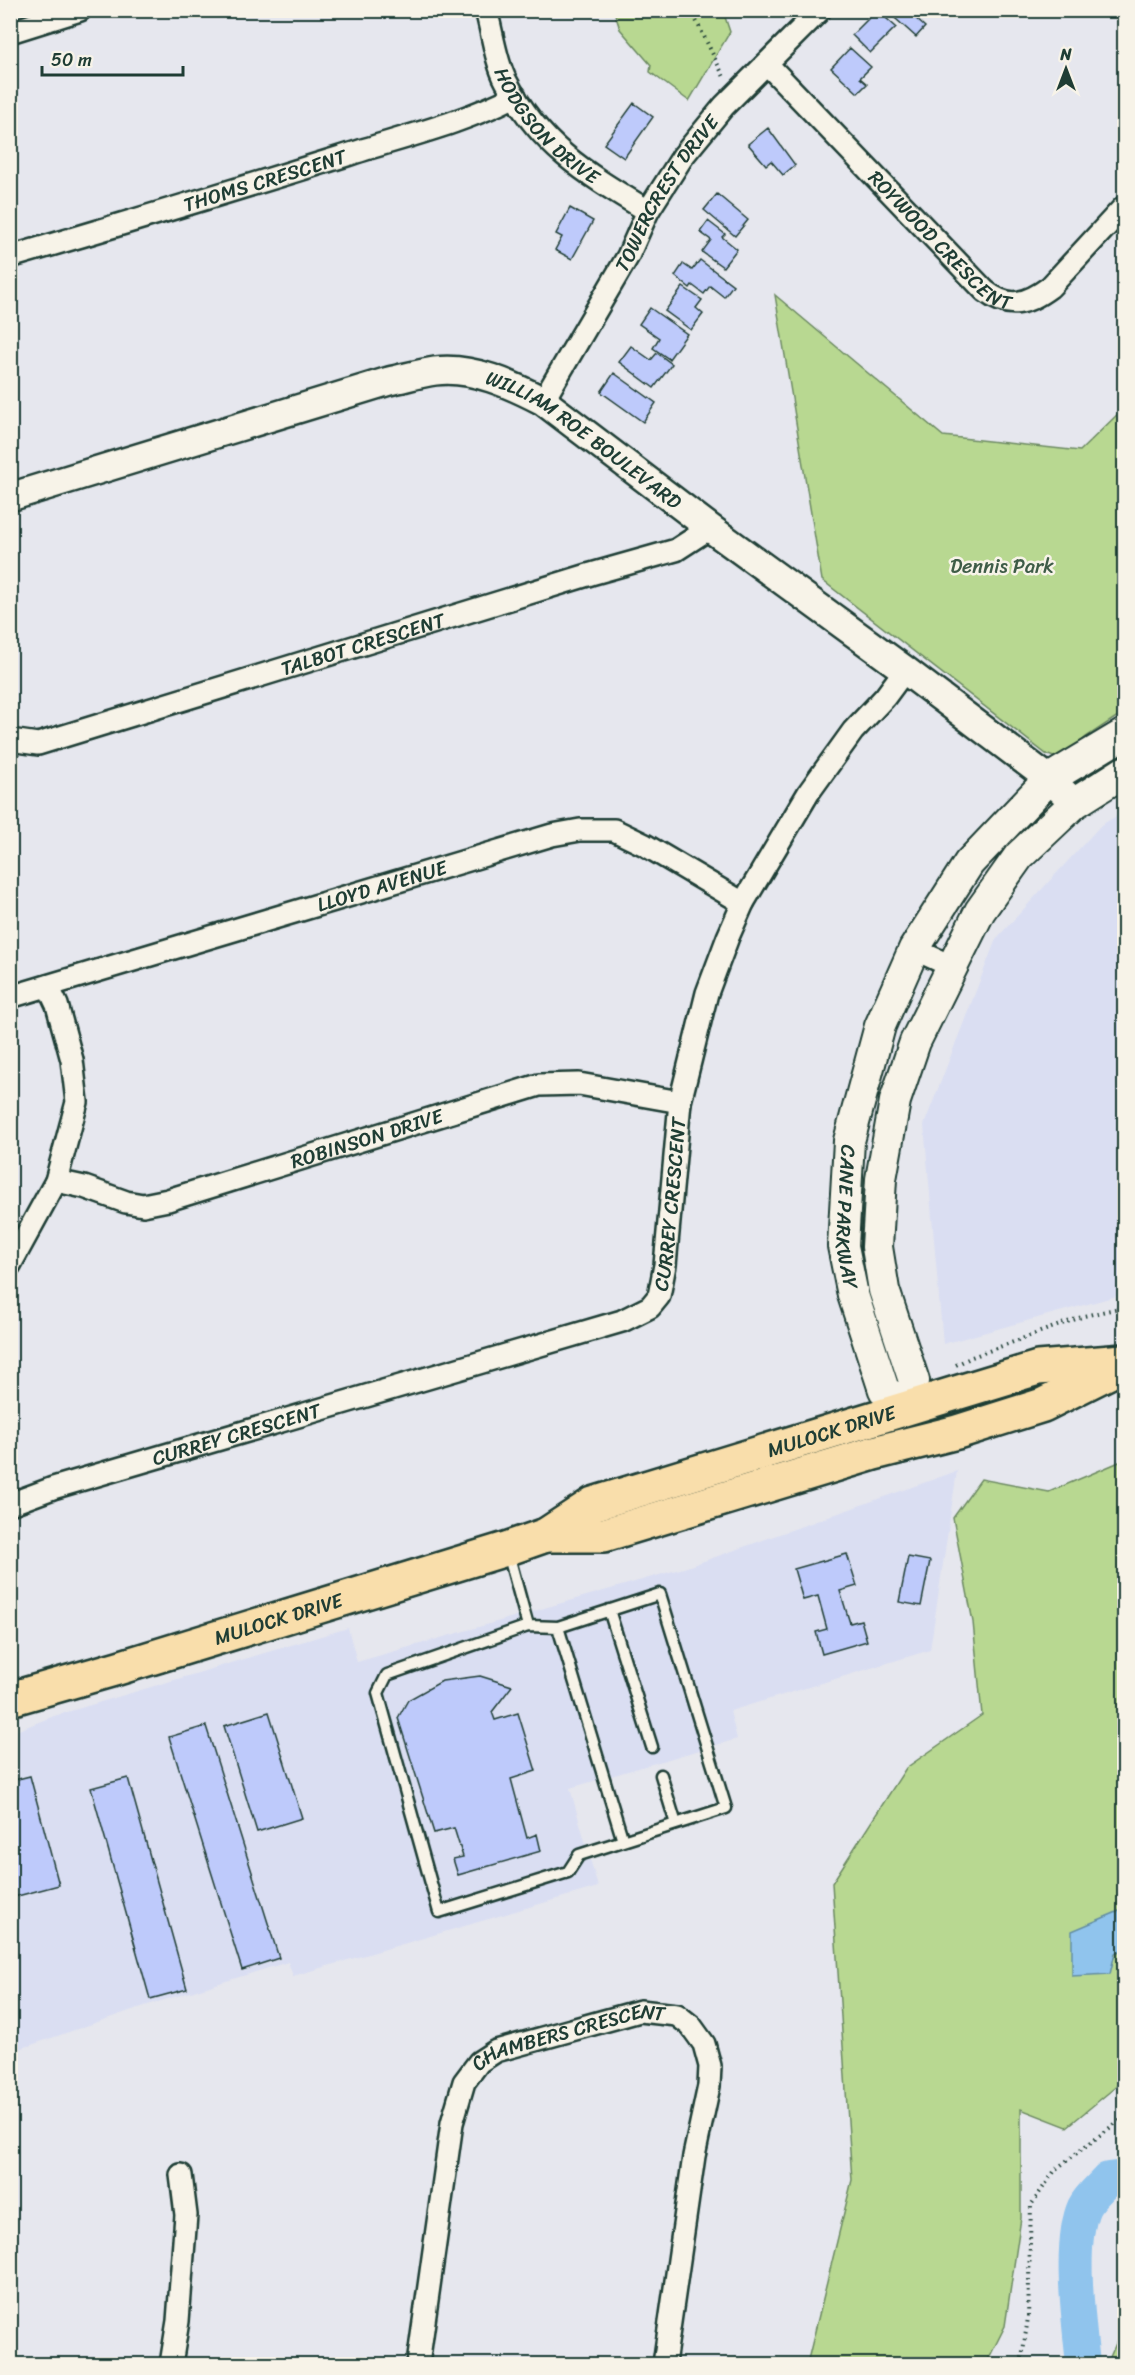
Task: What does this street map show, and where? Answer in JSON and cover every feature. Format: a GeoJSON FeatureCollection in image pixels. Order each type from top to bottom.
{"type":"FeatureCollection","features":[{"type":"Feature","properties":{"kind":"main road","name":"CANE PARKWAY"},"geometry":{"type":"LineString","coordinates":[[1125,734],[1049,779],[969,863],[914,949],[880,1026],[849,1141],[843,1246],[853,1295],[884,1390],[908,1408],[914,1381],[884,1290],[877,1247],[881,1179],[895,1101],[915,1042],[980,910],[1019,856],[1075,803],[1125,772]]}},
{"type":"Feature","properties":{"kind":"main road","name":"MULOCK DRIVE"},"geometry":{"type":"LineString","coordinates":[[10,1698],[117,1668],[506,1549],[546,1534],[593,1504],[1038,1368],[1125,1363]]}},
{"type":"Feature","properties":{"kind":"main road","name":"MULOCK DRIVE"},"geometry":{"type":"LineString","coordinates":[[546,1534],[604,1535],[1043,1405],[1125,1363]]}},
{"type":"Feature","properties":{"kind":"street"},"geometry":{"type":"LineString","coordinates":[[10,32],[80,10]]}},
{"type":"Feature","properties":{"kind":"street","name":"HODGSON DRIVE"},"geometry":{"type":"LineString","coordinates":[[486,10],[504,79],[532,122],[559,152],[648,212]]}},
{"type":"Feature","properties":{"kind":"street","name":"TOWERCREST DRIVE"},"geometry":{"type":"LineString","coordinates":[[543,401],[628,256],[648,212],[683,156],[734,96],[820,10]]}},
{"type":"Feature","properties":{"kind":"street","name":"ROYWOOD CRESCENT"},"geometry":{"type":"LineString","coordinates":[[767,64],[985,291],[996,299],[1019,303],[1036,297],[1050,286],[1125,207]]}},
{"type":"Feature","properties":{"kind":"street","name":"THOMS CRESCENT"},"geometry":{"type":"LineString","coordinates":[[10,257],[362,150],[487,110],[515,96]]}},
{"type":"Feature","properties":{"kind":"street","name":"WILLIAM ROE BOULEVARD"},"geometry":{"type":"LineString","coordinates":[[10,497],[389,381],[437,371],[476,375],[516,386],[543,401],[710,528],[905,670],[1049,779],[1075,803]]}},
{"type":"Feature","properties":{"kind":"street","name":"TALBOT CRESCENT"},"geometry":{"type":"LineString","coordinates":[[10,740],[38,744],[591,574],[642,561],[676,550],[710,528]]}},
{"type":"Feature","properties":{"kind":"street","name":"CURREY CRESCENT"},"geometry":{"type":"LineString","coordinates":[[10,1504],[53,1488],[622,1321],[650,1307],[659,1296],[665,1265],[680,1102],[707,993],[742,903],[821,775],[853,731],[885,698],[905,670]]}},
{"type":"Feature","properties":{"kind":"street","name":"LLOYD AVENUE"},"geometry":{"type":"LineString","coordinates":[[10,998],[552,835],[580,830],[614,830],[645,845],[742,903]]}},
{"type":"Feature","properties":{"kind":"street"},"geometry":{"type":"LineString","coordinates":[[914,949],[953,967]]}},
{"type":"Feature","properties":{"kind":"street"},"geometry":{"type":"LineString","coordinates":[[10,1265],[56,1181],[77,1102],[72,1060],[57,1005],[48,986]]}},
{"type":"Feature","properties":{"kind":"street","name":"ROBINSON DRIVE"},"geometry":{"type":"LineString","coordinates":[[56,1181],[142,1205],[168,1200],[539,1085],[579,1084],[680,1102]]}},
{"type":"Feature","properties":{"kind":"street","name":"CANE PARKWAY"},"geometry":{"type":"LineString","coordinates":[[908,1408],[918,1442]]}},
{"type":"Feature","properties":{"kind":"street","name":"CHAMBERS CRESCENT"},"geometry":{"type":"LineString","coordinates":[[418,2364],[452,2123],[464,2082],[479,2062],[496,2051],[640,2012],[677,2015],[691,2026],[704,2044],[710,2066],[709,2086],[694,2156],[664,2364]]}},
{"type":"Feature","properties":{"kind":"street"},"geometry":{"type":"LineString","coordinates":[[171,2364],[178,2321],[186,2214],[181,2175]]}},
{"type":"Feature","properties":{"kind":"lane"},"geometry":{"type":"LineString","coordinates":[[506,1549],[528,1626]]}},
{"type":"Feature","properties":{"kind":"lane"},"geometry":{"type":"LineString","coordinates":[[660,1594],[726,1808],[579,1855],[568,1872],[438,1912],[378,1693],[387,1675],[528,1626],[558,1626],[660,1594]]}},
{"type":"Feature","properties":{"kind":"lane"},"geometry":{"type":"LineString","coordinates":[[609,1610],[652,1747]]}},
{"type":"Feature","properties":{"kind":"lane"},"geometry":{"type":"LineString","coordinates":[[558,1626],[623,1841]]}},
{"type":"Feature","properties":{"kind":"lane"},"geometry":{"type":"LineString","coordinates":[[661,1774],[676,1824]]}},
{"type":"Feature","properties":{"kind":"path"},"geometry":{"type":"LineString","coordinates":[[691,10],[734,96]]}},
{"type":"Feature","properties":{"kind":"path"},"geometry":{"type":"LineString","coordinates":[[948,1369],[972,1357],[1084,1316],[1125,1307]]}},
{"type":"Feature","properties":{"kind":"path"},"geometry":{"type":"LineString","coordinates":[[1021,2364],[1028,2318],[1031,2205],[1056,2169],[1125,2117]]}},
{"type":"Feature","properties":{"kind":"shaded area"},"geometry":{"type":"Polygon","coordinates":[[[1124,812],[1124,1294],[943,1344],[924,1125],[996,939],[1101,825],[1124,812]]]}},
{"type":"Feature","properties":{"kind":"shaded area"},"geometry":{"type":"Polygon","coordinates":[[[957,1471],[930,1650],[730,1711],[737,1739],[570,1788],[598,1887],[293,1976],[288,1962],[138,2008],[11,2052],[11,1733],[54,1716],[348,1628],[357,1662],[687,1567],[957,1471]]]}},
{"type":"Feature","properties":{"kind":"green space"},"geometry":{"type":"Polygon","coordinates":[[[614,11],[723,11],[730,32],[689,101],[650,72],[651,65],[620,29],[614,11]]]}},
{"type":"Feature","properties":{"kind":"green space","name":"Dennis Park"},"geometry":{"type":"Polygon","coordinates":[[[775,295],[943,436],[1080,451],[1124,408],[1124,712],[1086,737],[1061,760],[1046,754],[822,580],[775,295]]]}},
{"type":"Feature","properties":{"kind":"green space"},"geometry":{"type":"Polygon","coordinates":[[[1124,1460],[1124,2080],[1067,2127],[1021,2109],[1021,2218],[1005,2326],[986,2364],[807,2364],[852,2180],[832,1883],[906,1768],[982,1715],[973,1622],[953,1518],[981,1479],[1049,1492],[1124,1460]]]}},
{"type":"Feature","properties":{"kind":"green space"},"geometry":{"type":"Polygon","coordinates":[[[1124,2325],[1124,2364],[1107,2364],[1124,2325]]]}},
{"type":"Feature","properties":{"kind":"water"},"geometry":{"type":"Polygon","coordinates":[[[1124,1909],[1124,1949],[1115,1953],[1110,1974],[1072,1976],[1072,1931],[1124,1909]]]}},
{"type":"Feature","properties":{"kind":"building"},"geometry":{"type":"Polygon","coordinates":[[[877,10],[896,27],[870,53],[852,35],[877,10]]]}},
{"type":"Feature","properties":{"kind":"building"},"geometry":{"type":"Polygon","coordinates":[[[886,10],[918,10],[913,16],[925,27],[916,37],[886,10]]]}},
{"type":"Feature","properties":{"kind":"building"},"geometry":{"type":"Polygon","coordinates":[[[850,48],[871,67],[860,78],[867,84],[858,93],[831,68],[850,48]]]}},
{"type":"Feature","properties":{"kind":"building"},"geometry":{"type":"Polygon","coordinates":[[[634,103],[653,117],[624,158],[604,144],[634,103]]]}},
{"type":"Feature","properties":{"kind":"building"},"geometry":{"type":"Polygon","coordinates":[[[768,128],[795,165],[783,175],[771,161],[766,165],[748,144],[768,128]]]}},
{"type":"Feature","properties":{"kind":"building"},"geometry":{"type":"Polygon","coordinates":[[[717,194],[748,220],[735,236],[704,210],[717,194]]]}},
{"type":"Feature","properties":{"kind":"building"},"geometry":{"type":"Polygon","coordinates":[[[570,208],[593,221],[572,259],[555,250],[562,237],[556,234],[570,208]]]}},
{"type":"Feature","properties":{"kind":"building"},"geometry":{"type":"Polygon","coordinates":[[[708,221],[725,234],[722,237],[737,249],[723,267],[702,252],[711,240],[700,232],[708,221]]]}},
{"type":"Feature","properties":{"kind":"building"},"geometry":{"type":"Polygon","coordinates":[[[700,260],[733,285],[724,297],[710,286],[704,294],[692,285],[690,288],[675,276],[683,264],[692,270],[700,260]]]}},
{"type":"Feature","properties":{"kind":"building"},"geometry":{"type":"Polygon","coordinates":[[[683,287],[702,300],[696,308],[703,314],[691,330],[665,311],[683,287]]]}},
{"type":"Feature","properties":{"kind":"building"},"geometry":{"type":"Polygon","coordinates":[[[650,308],[687,334],[669,359],[653,348],[659,338],[639,324],[650,308]]]}},
{"type":"Feature","properties":{"kind":"building"},"geometry":{"type":"Polygon","coordinates":[[[631,346],[651,360],[657,353],[672,364],[654,388],[619,362],[631,346]]]}},
{"type":"Feature","properties":{"kind":"building"},"geometry":{"type":"Polygon","coordinates":[[[614,373],[656,403],[643,422],[601,392],[614,373]]]}},
{"type":"Feature","properties":{"kind":"building"},"geometry":{"type":"Polygon","coordinates":[[[847,1554],[857,1586],[840,1591],[850,1623],[861,1620],[867,1641],[822,1654],[816,1632],[827,1629],[818,1596],[803,1600],[794,1569],[847,1554]]]}},
{"type":"Feature","properties":{"kind":"building"},"geometry":{"type":"Polygon","coordinates":[[[908,1557],[930,1561],[921,1606],[899,1602],[908,1557]]]}},
{"type":"Feature","properties":{"kind":"building"},"geometry":{"type":"Polygon","coordinates":[[[480,1676],[512,1686],[492,1712],[495,1720],[518,1713],[536,1771],[511,1779],[527,1838],[537,1834],[541,1851],[458,1875],[453,1859],[463,1857],[454,1828],[434,1833],[398,1718],[408,1700],[442,1681],[480,1676]]]}},
{"type":"Feature","properties":{"kind":"building"},"geometry":{"type":"Polygon","coordinates":[[[269,1712],[302,1818],[257,1832],[224,1726],[269,1712]]]}},
{"type":"Feature","properties":{"kind":"building"},"geometry":{"type":"Polygon","coordinates":[[[206,1726],[279,1958],[242,1970],[169,1737],[206,1726]]]}},
{"type":"Feature","properties":{"kind":"building"},"geometry":{"type":"Polygon","coordinates":[[[30,1776],[59,1885],[10,1898],[10,1781],[30,1776]]]}},
{"type":"Feature","properties":{"kind":"building"},"geometry":{"type":"Polygon","coordinates":[[[128,1778],[187,1989],[150,1999],[91,1788],[128,1778]]]}},
{"type":"Feature","properties":{"kind":"waterway"},"geometry":{"type":"LineString","coordinates":[[1083,2364],[1076,2284],[1079,2222],[1086,2203],[1108,2179],[1124,2177]]}}]}
